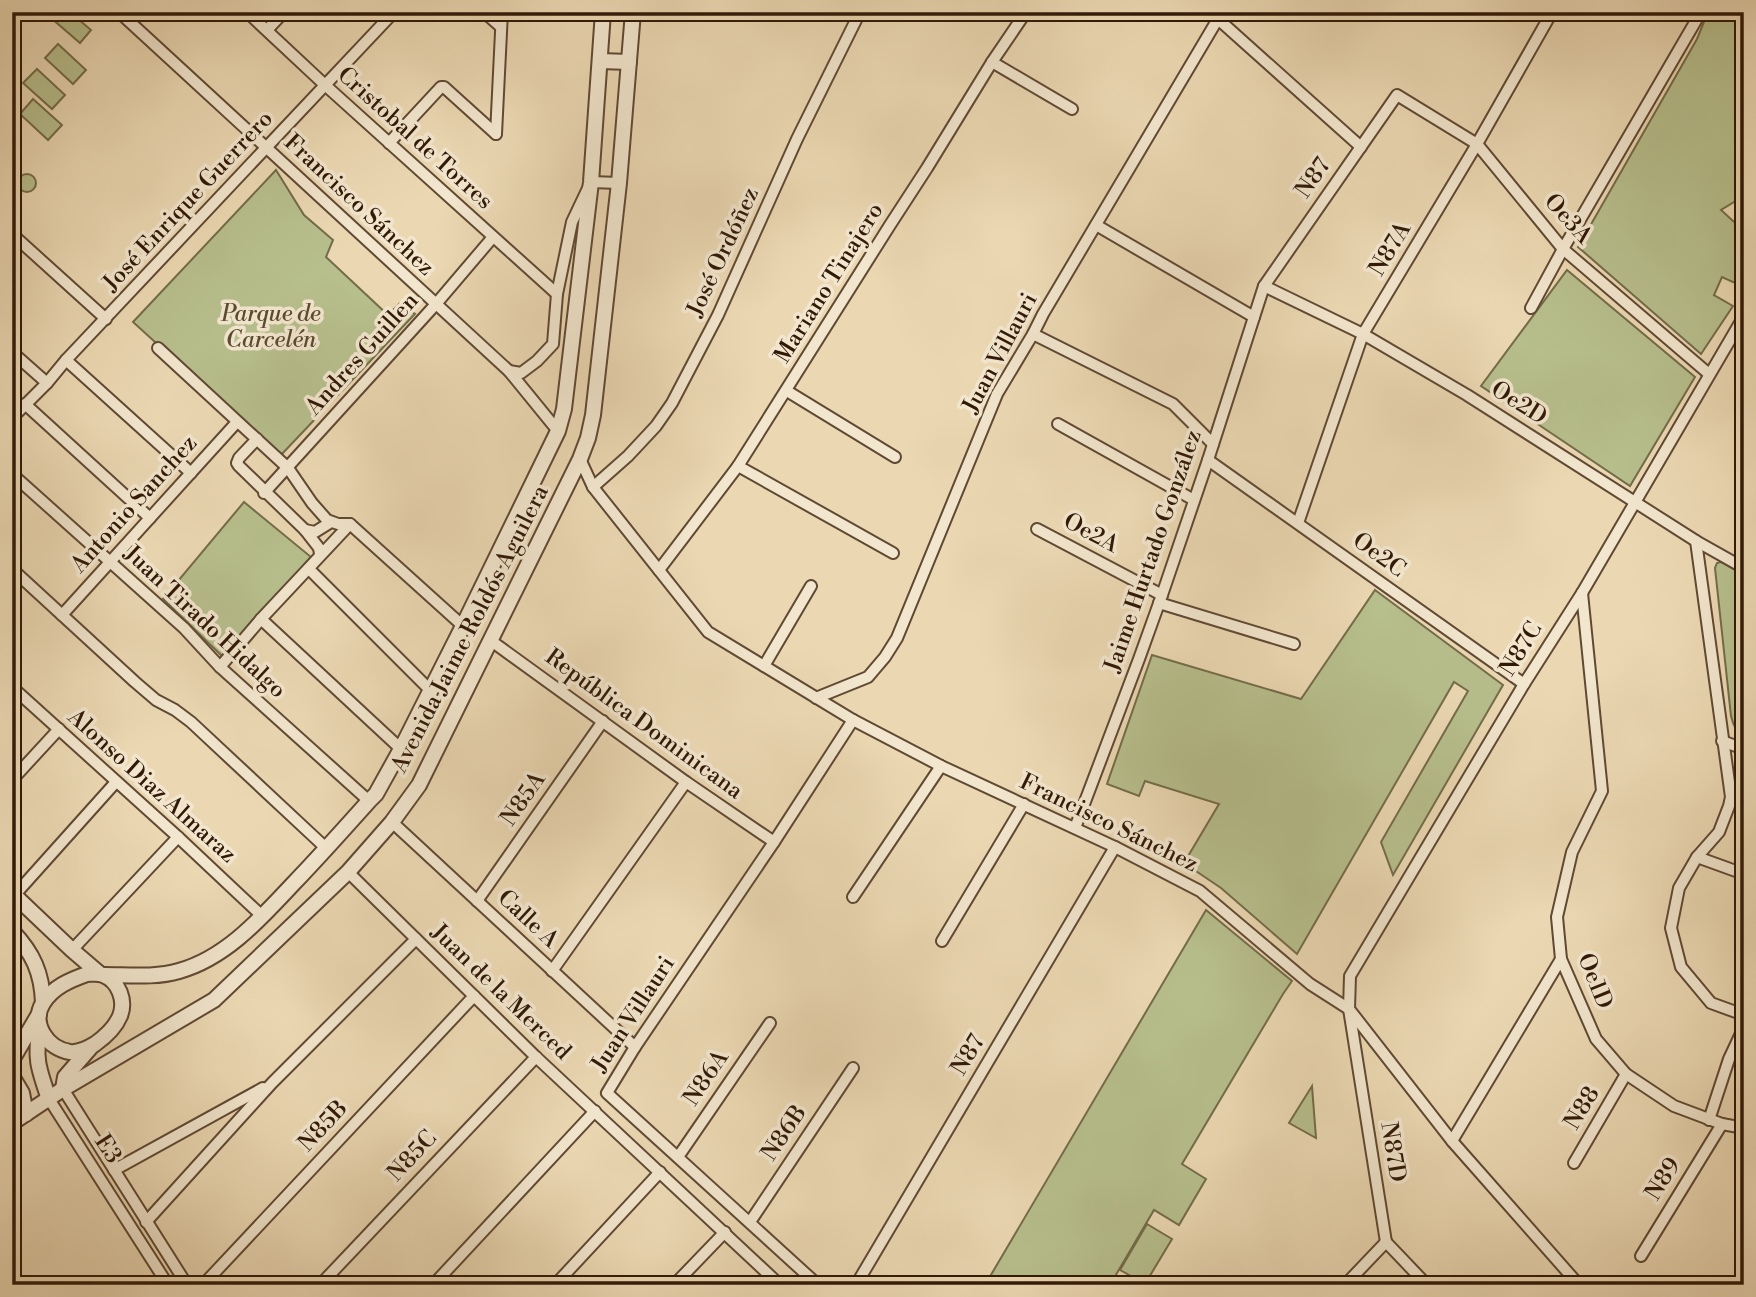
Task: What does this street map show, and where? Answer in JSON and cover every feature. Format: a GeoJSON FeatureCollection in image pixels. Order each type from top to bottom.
{"type":"FeatureCollection","features":[{"type":"Feature","properties":{"kind":"street","name":"Francisco Sánchez"},"geometry":{"type":"LineString","coordinates":[[119,12],[509,371],[558,431]]}},
{"type":"Feature","properties":{"kind":"street","name":"Cristobal de Torres"},"geometry":{"type":"LineString","coordinates":[[247,12],[557,293]]}},
{"type":"Feature","properties":{"kind":"street"},"geometry":{"type":"LineString","coordinates":[[267,30],[284,12]]}},
{"type":"Feature","properties":{"kind":"street","name":"José Enrique Guerrero"},"geometry":{"type":"LineString","coordinates":[[12,418],[394,12]]}},
{"type":"Feature","properties":{"kind":"street"},"geometry":{"type":"LineString","coordinates":[[484,12],[501,27]]}},
{"type":"Feature","properties":{"kind":"street"},"geometry":{"type":"LineString","coordinates":[[389,143],[441,87],[496,134],[502,12]]}},
{"type":"Feature","properties":{"kind":"street","name":"Avenida Jaime Roldós Aguilera"},"geometry":{"type":"LineString","coordinates":[[102,975],[146,975],[178,971],[205,960],[233,942],[327,849],[376,794],[401,749],[558,431],[564,409],[591,182],[603,12]]}},
{"type":"Feature","properties":{"kind":"street","name":"Avenida Jaime Roldós Aguilera"},"geometry":{"type":"LineString","coordinates":[[12,1123],[63,1089],[214,1000],[348,872],[392,822],[419,785],[588,438],[593,415],[619,183],[633,12]]}},
{"type":"Feature","properties":{"kind":"street","name":"José Ordóñez"},"geometry":{"type":"LineString","coordinates":[[593,487],[628,456],[656,426],[672,403],[718,315],[797,139],[860,12]]}},
{"type":"Feature","properties":{"kind":"street","name":"Mariano Tinajero"},"geometry":{"type":"LineString","coordinates":[[659,570],[738,466],[1026,12]]}},
{"type":"Feature","properties":{"kind":"street"},"geometry":{"type":"LineString","coordinates":[[1208,12],[1220,16],[1361,147]]}},
{"type":"Feature","properties":{"kind":"street","name":"N87A"},"geometry":{"type":"LineString","coordinates":[[1297,523],[1363,334],[1552,12]]}},
{"type":"Feature","properties":{"kind":"street"},"geometry":{"type":"LineString","coordinates":[[1531,308],[1700,12]]}},
{"type":"Feature","properties":{"kind":"street","name":"Juan Villauri"},"geometry":{"type":"LineString","coordinates":[[816,698],[868,677],[897,638],[997,394],[1220,16]]}},
{"type":"Feature","properties":{"kind":"street"},"geometry":{"type":"LineString","coordinates":[[600,61],[629,62]]}},
{"type":"Feature","properties":{"kind":"street"},"geometry":{"type":"LineString","coordinates":[[992,62],[1072,109]]}},
{"type":"Feature","properties":{"kind":"street","name":"Oe3A"},"geometry":{"type":"LineString","coordinates":[[1397,95],[1476,144],[1563,249],[1709,374]]}},
{"type":"Feature","properties":{"kind":"street","name":"N87"},"geometry":{"type":"LineString","coordinates":[[1264,286],[1397,95]]}},
{"type":"Feature","properties":{"kind":"street"},"geometry":{"type":"LineString","coordinates":[[509,371],[521,373],[553,344],[557,293],[572,222],[591,182],[619,183]]}},
{"type":"Feature","properties":{"kind":"street"},"geometry":{"type":"LineString","coordinates":[[1096,225],[1254,317]]}},
{"type":"Feature","properties":{"kind":"street"},"geometry":{"type":"LineString","coordinates":[[12,234],[106,319]]}},
{"type":"Feature","properties":{"kind":"street","name":"Andres Guillen"},"geometry":{"type":"LineString","coordinates":[[264,493],[436,304],[493,237]]}},
{"type":"Feature","properties":{"kind":"street","name":"Oe2D"},"geometry":{"type":"LineString","coordinates":[[1264,286],[1363,334],[1467,395],[1696,541],[1744,568]]}},
{"type":"Feature","properties":{"kind":"street","name":"Jaime Hurtado González"},"geometry":{"type":"LineString","coordinates":[[1075,828],[1160,599],[1264,286]]}},
{"type":"Feature","properties":{"kind":"street","name":"N87C"},"geometry":{"type":"LineString","coordinates":[[1349,1009],[1350,976],[1524,684],[1582,593],[1744,316]]}},
{"type":"Feature","properties":{"kind":"street"},"geometry":{"type":"LineString","coordinates":[[1033,334],[1173,404],[1213,443]]}},
{"type":"Feature","properties":{"kind":"street"},"geometry":{"type":"LineString","coordinates":[[159,348],[288,468],[327,520],[350,524],[463,626]]}},
{"type":"Feature","properties":{"kind":"street"},"geometry":{"type":"LineString","coordinates":[[12,352],[47,383]]}},
{"type":"Feature","properties":{"kind":"street"},"geometry":{"type":"LineString","coordinates":[[66,360],[191,473]]}},
{"type":"Feature","properties":{"kind":"street"},"geometry":{"type":"LineString","coordinates":[[786,391],[895,457]]}},
{"type":"Feature","properties":{"kind":"street"},"geometry":{"type":"LineString","coordinates":[[25,404],[150,518]]}},
{"type":"Feature","properties":{"kind":"street","name":"Antonio Sanchez"},"geometry":{"type":"LineString","coordinates":[[62,615],[237,422]]}},
{"type":"Feature","properties":{"kind":"street"},"geometry":{"type":"LineString","coordinates":[[1058,424],[1194,500]]}},
{"type":"Feature","properties":{"kind":"street"},"geometry":{"type":"LineString","coordinates":[[257,439],[237,463],[264,493],[305,530],[319,548],[320,554]]}},
{"type":"Feature","properties":{"kind":"street","name":"Francisco Sánchez"},"geometry":{"type":"LineString","coordinates":[[580,459],[593,487],[708,632],[853,720],[941,766],[1115,847],[1200,891],[1310,984],[1349,1009],[1452,1141],[1579,1285]]}},
{"type":"Feature","properties":{"kind":"street","name":"Oe2C"},"geometry":{"type":"LineString","coordinates":[[1208,460],[1524,684]]}},
{"type":"Feature","properties":{"kind":"street"},"geometry":{"type":"LineString","coordinates":[[738,466],[893,553]]}},
{"type":"Feature","properties":{"kind":"street","name":"Juan Tirado Hidalgo"},"geometry":{"type":"LineString","coordinates":[[12,474],[184,628],[220,667],[369,802]]}},
{"type":"Feature","properties":{"kind":"street"},"geometry":{"type":"LineString","coordinates":[[305,530],[315,532],[331,522]]}},
{"type":"Feature","properties":{"kind":"street"},"geometry":{"type":"LineString","coordinates":[[220,667],[350,524]]}},
{"type":"Feature","properties":{"kind":"street","name":"Oe2A"},"geometry":{"type":"LineString","coordinates":[[1037,529],[1160,599],[1294,644]]}},
{"type":"Feature","properties":{"kind":"street"},"geometry":{"type":"LineString","coordinates":[[1696,541],[1731,797],[1719,832],[1697,857],[1679,888],[1671,928],[1681,967],[1711,1003],[1744,1015]]}},
{"type":"Feature","properties":{"kind":"street"},"geometry":{"type":"LineString","coordinates":[[12,569],[156,700],[191,722],[327,849]]}},
{"type":"Feature","properties":{"kind":"street"},"geometry":{"type":"LineString","coordinates":[[309,569],[430,690]]}},
{"type":"Feature","properties":{"kind":"street"},"geometry":{"type":"LineString","coordinates":[[764,666],[811,586]]}},
{"type":"Feature","properties":{"kind":"street","name":"Oe1D"},"geometry":{"type":"LineString","coordinates":[[1582,593],[1602,791],[1572,852],[1557,917],[1561,959],[1596,1040],[1626,1074],[1674,1106],[1709,1120],[1744,1128]]}},
{"type":"Feature","properties":{"kind":"street"},"geometry":{"type":"LineString","coordinates":[[261,619],[401,749]]}},
{"type":"Feature","properties":{"kind":"street","name":"República Dominicana"},"geometry":{"type":"LineString","coordinates":[[490,640],[686,782],[774,842]]}},
{"type":"Feature","properties":{"kind":"street","name":"Alonso Diaz Almaraz"},"geometry":{"type":"LineString","coordinates":[[12,687],[262,916]]}},
{"type":"Feature","properties":{"kind":"street","name":"Juan Villauri"},"geometry":{"type":"LineString","coordinates":[[818,1285],[607,1093],[853,720]]}},
{"type":"Feature","properties":{"kind":"street","name":"N85A"},"geometry":{"type":"LineString","coordinates":[[477,901],[603,721]]}},
{"type":"Feature","properties":{"kind":"street"},"geometry":{"type":"LineString","coordinates":[[12,780],[59,729]]}},
{"type":"Feature","properties":{"kind":"street"},"geometry":{"type":"LineString","coordinates":[[1722,741],[1744,749]]}},
{"type":"Feature","properties":{"kind":"street"},"geometry":{"type":"LineString","coordinates":[[853,897],[941,766]]}},
{"type":"Feature","properties":{"kind":"street"},"geometry":{"type":"LineString","coordinates":[[63,1089],[65,1077],[92,1046],[113,1029],[120,1017],[122,997],[117,986],[72,950],[13,896],[117,782]]}},
{"type":"Feature","properties":{"kind":"street"},"geometry":{"type":"LineString","coordinates":[[552,971],[686,782]]}},
{"type":"Feature","properties":{"kind":"street"},"geometry":{"type":"LineString","coordinates":[[942,941],[1024,804]]}},
{"type":"Feature","properties":{"kind":"street","name":"Calle A"},"geometry":{"type":"LineString","coordinates":[[392,822],[635,1047]]}},
{"type":"Feature","properties":{"kind":"street"},"geometry":{"type":"LineString","coordinates":[[72,950],[178,837]]}},
{"type":"Feature","properties":{"kind":"street","name":"N87"},"geometry":{"type":"LineString","coordinates":[[856,1285],[1115,847]]}},
{"type":"Feature","properties":{"kind":"street"},"geometry":{"type":"LineString","coordinates":[[1697,857],[1744,874]]}},
{"type":"Feature","properties":{"kind":"street","name":"Juan de la Merced"},"geometry":{"type":"LineString","coordinates":[[348,872],[536,1056],[780,1285]]}},
{"type":"Feature","properties":{"kind":"street","name":"E3"},"geometry":{"type":"LineString","coordinates":[[12,931],[26,946],[42,983],[37,1066],[49,1099],[168,1285]]}},
{"type":"Feature","properties":{"kind":"street"},"geometry":{"type":"LineString","coordinates":[[146,1222],[272,1083],[416,939]]}},
{"type":"Feature","properties":{"kind":"street"},"geometry":{"type":"LineString","coordinates":[[1452,1141],[1561,959]]}},
{"type":"Feature","properties":{"kind":"street"},"geometry":{"type":"LineString","coordinates":[[12,1060],[58,987],[87,974],[102,975]]}},
{"type":"Feature","properties":{"kind":"street","name":"N85B"},"geometry":{"type":"LineString","coordinates":[[203,1285],[474,996]]}},
{"type":"Feature","properties":{"kind":"street","name":"N87D"},"geometry":{"type":"LineString","coordinates":[[1349,1009],[1386,1242]]}},
{"type":"Feature","properties":{"kind":"street"},"geometry":{"type":"LineString","coordinates":[[41,1014],[47,1040],[59,1049],[75,1052],[92,1046]]}},
{"type":"Feature","properties":{"kind":"street","name":"N86A"},"geometry":{"type":"LineString","coordinates":[[678,1157],[770,1023]]}},
{"type":"Feature","properties":{"kind":"street"},"geometry":{"type":"LineString","coordinates":[[1709,1120],[1729,1059],[1744,1027]]}},
{"type":"Feature","properties":{"kind":"street","name":"N85C"},"geometry":{"type":"LineString","coordinates":[[320,1285],[536,1056]]}},
{"type":"Feature","properties":{"kind":"street","name":"N86B"},"geometry":{"type":"LineString","coordinates":[[750,1222],[853,1068]]}},
{"type":"Feature","properties":{"kind":"street","name":"N88"},"geometry":{"type":"LineString","coordinates":[[1574,1163],[1626,1074]]}},
{"type":"Feature","properties":{"kind":"street"},"geometry":{"type":"LineString","coordinates":[[12,1076],[22,1093],[26,1114]]}},
{"type":"Feature","properties":{"kind":"street"},"geometry":{"type":"LineString","coordinates":[[114,1170],[272,1083]]}},
{"type":"Feature","properties":{"kind":"street","name":"E3"},"geometry":{"type":"LineString","coordinates":[[63,1089],[187,1285]]}},
{"type":"Feature","properties":{"kind":"street"},"geometry":{"type":"LineString","coordinates":[[433,1285],[595,1111]]}},
{"type":"Feature","properties":{"kind":"street","name":"N89"},"geometry":{"type":"LineString","coordinates":[[1641,1256],[1722,1124]]}},
{"type":"Feature","properties":{"kind":"street"},"geometry":{"type":"LineString","coordinates":[[555,1285],[660,1172]]}},
{"type":"Feature","properties":{"kind":"street"},"geometry":{"type":"LineString","coordinates":[[674,1285],[724,1232]]}},
{"type":"Feature","properties":{"kind":"street"},"geometry":{"type":"LineString","coordinates":[[1345,1285],[1386,1242],[1427,1285]]}},
{"type":"Feature","properties":{"kind":"green space"},"geometry":{"type":"Polygon","coordinates":[[[54,12],[70,12],[91,30],[80,43],[50,17],[54,12]]]}},
{"type":"Feature","properties":{"kind":"green space"},"geometry":{"type":"Polygon","coordinates":[[[1708,12],[1728,12],[1744,20],[1744,196],[1721,210],[1744,231],[1744,287],[1722,277],[1714,295],[1733,306],[1701,354],[1578,247],[1697,39],[1708,12]]]}},
{"type":"Feature","properties":{"kind":"green space"},"geometry":{"type":"Polygon","coordinates":[[[58,44],[86,70],[73,84],[45,58],[58,44]]]}},
{"type":"Feature","properties":{"kind":"green space"},"geometry":{"type":"Polygon","coordinates":[[[37,69],[65,95],[52,109],[23,83],[37,69]]]}},
{"type":"Feature","properties":{"kind":"green space"},"geometry":{"type":"Polygon","coordinates":[[[33,99],[62,125],[48,140],[20,114],[33,99]]]}},
{"type":"Feature","properties":{"kind":"green space","name":"Parque de Carcelén"},"geometry":{"type":"Polygon","coordinates":[[[276,170],[304,215],[333,240],[326,257],[388,315],[400,303],[415,314],[280,456],[133,322],[276,170]]]}},
{"type":"Feature","properties":{"kind":"green space"},"geometry":{"type":"Polygon","coordinates":[[[23,174],[31,174],[36,183],[34,190],[23,192],[18,187],[18,179],[23,174]]]}},
{"type":"Feature","properties":{"kind":"green space"},"geometry":{"type":"Polygon","coordinates":[[[1567,270],[1695,377],[1630,486],[1481,386],[1567,270]]]}},
{"type":"Feature","properties":{"kind":"green space"},"geometry":{"type":"Polygon","coordinates":[[[244,502],[311,557],[224,658],[163,599],[244,502]]]}},
{"type":"Feature","properties":{"kind":"green space"},"geometry":{"type":"Polygon","coordinates":[[[1721,562],[1744,575],[1744,739],[1735,728],[1731,716],[1715,568],[1717,563],[1721,562]]]}},
{"type":"Feature","properties":{"kind":"green space"},"geometry":{"type":"Polygon","coordinates":[[[1375,590],[1503,685],[1393,875],[1381,842],[1468,691],[1454,682],[1297,954],[1221,888],[1184,863],[1219,804],[1145,781],[1139,796],[1107,784],[1152,655],[1301,699],[1375,590]]]}},
{"type":"Feature","properties":{"kind":"green space"},"geometry":{"type":"Polygon","coordinates":[[[1206,910],[1292,981],[1182,1164],[1206,1179],[1179,1225],[1154,1210],[1110,1285],[985,1285],[1206,910]]]}},
{"type":"Feature","properties":{"kind":"green space"},"geometry":{"type":"Polygon","coordinates":[[[1312,1086],[1316,1138],[1289,1123],[1312,1086]]]}},
{"type":"Feature","properties":{"kind":"green space"},"geometry":{"type":"Polygon","coordinates":[[[1147,1224],[1172,1239],[1145,1284],[1120,1270],[1147,1224]]]}}]}
